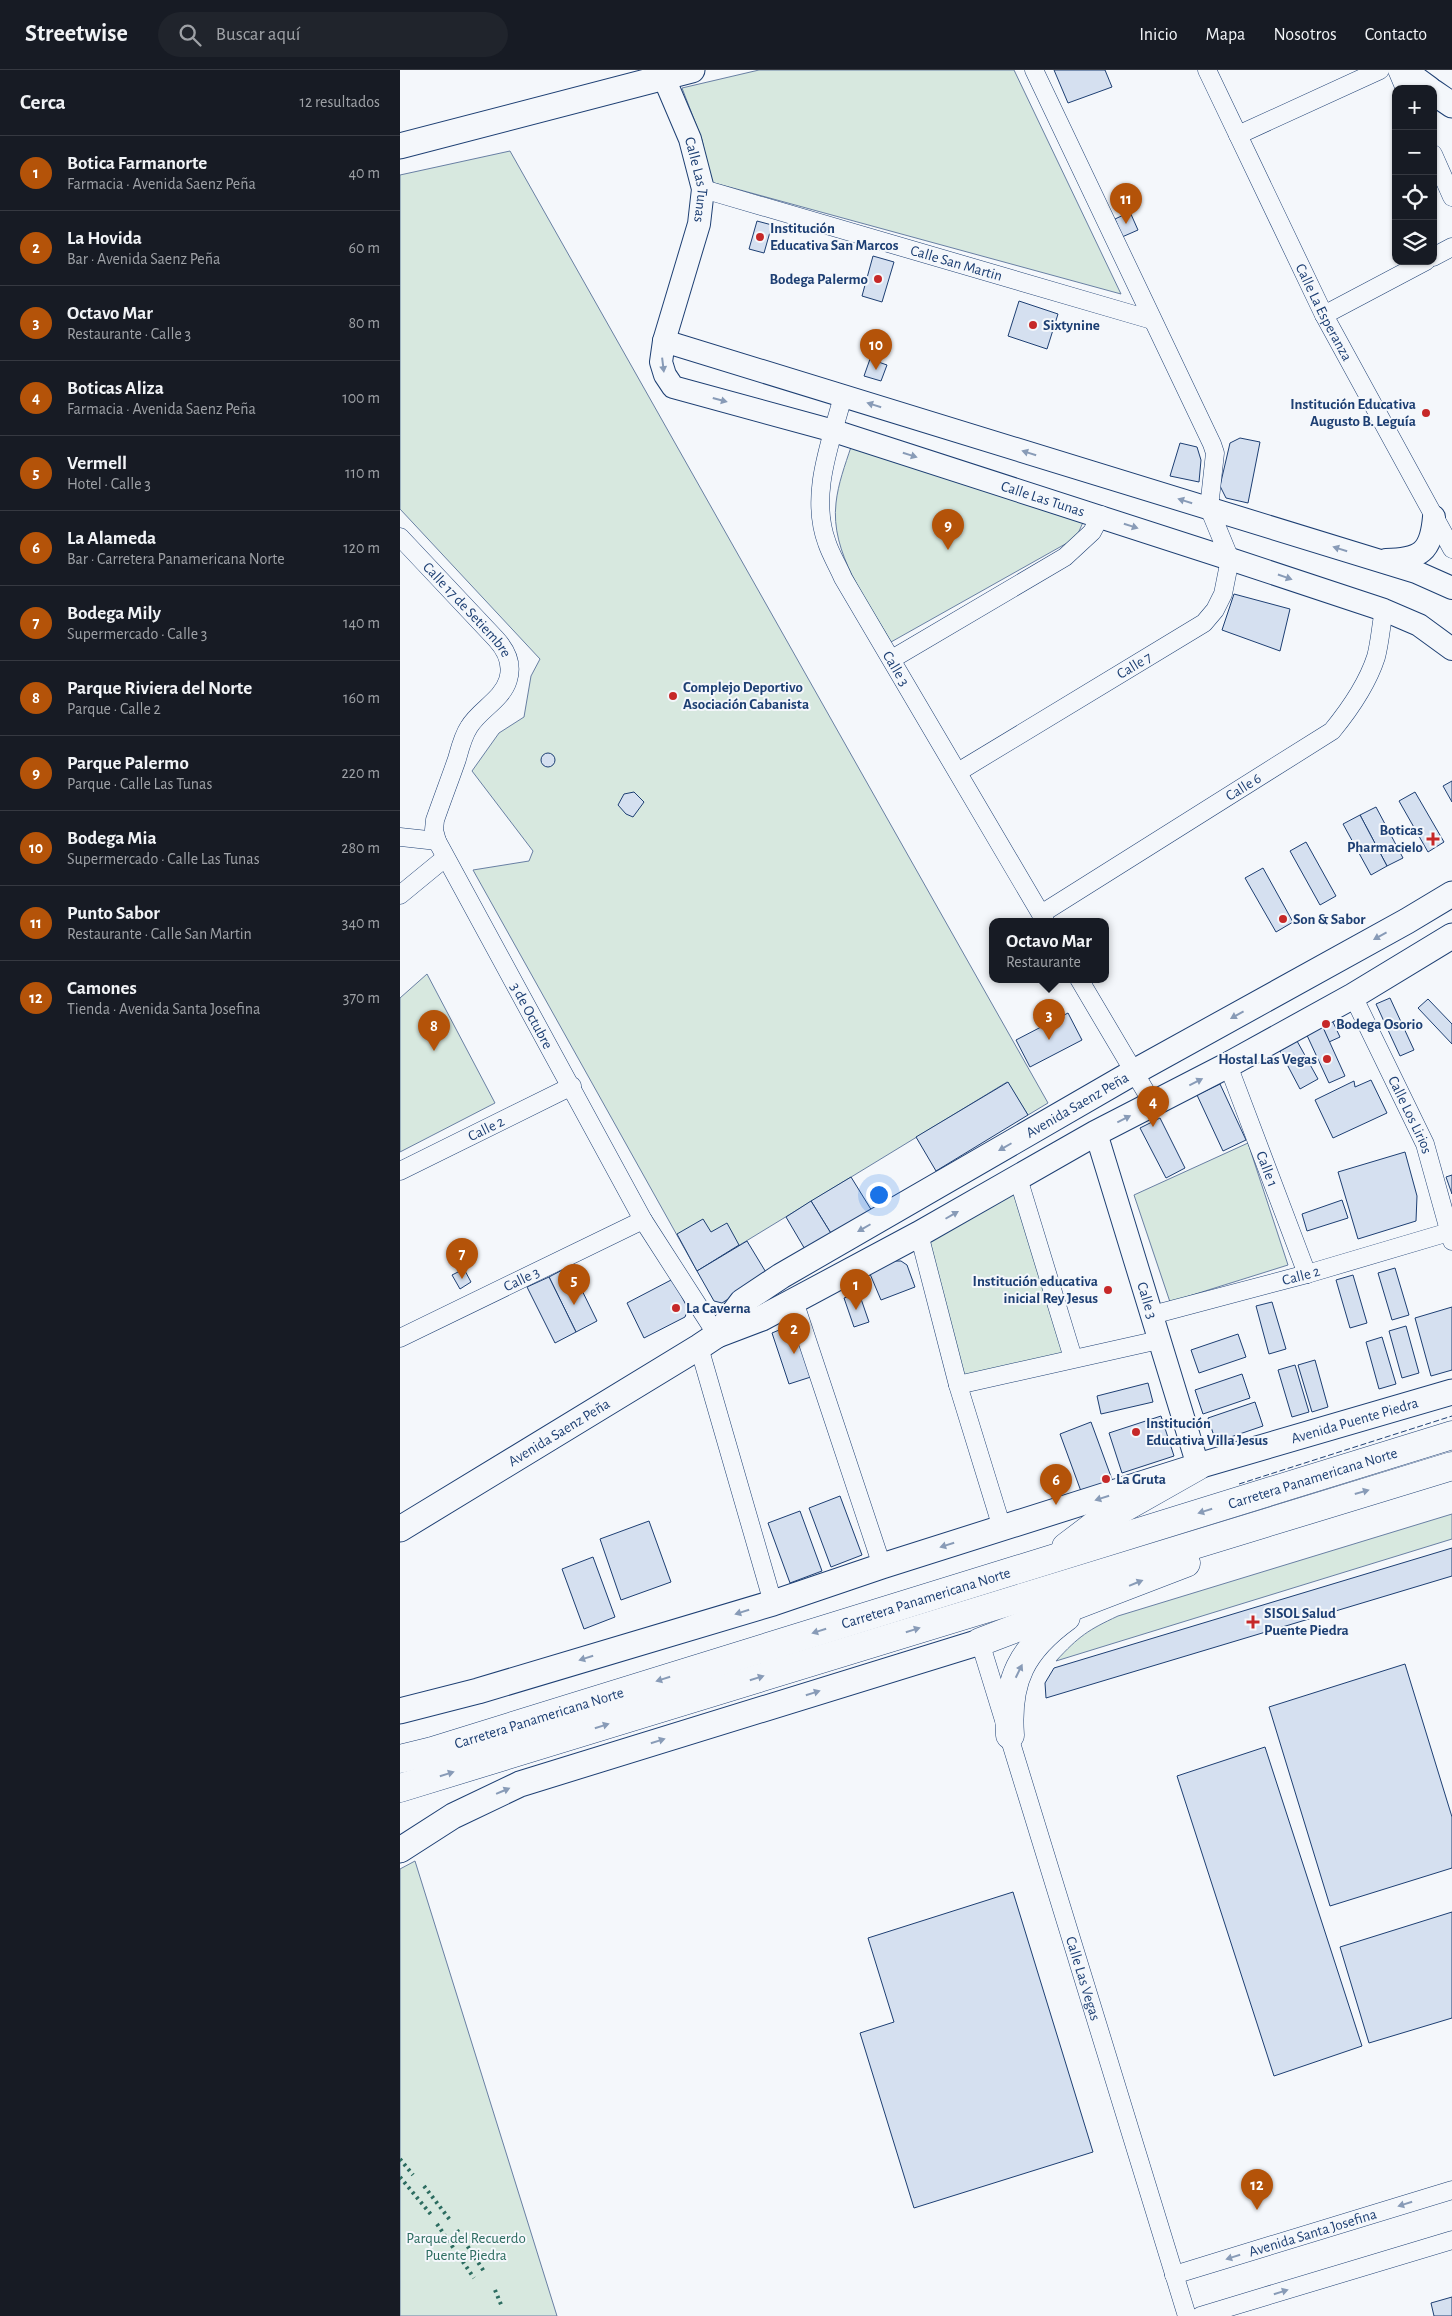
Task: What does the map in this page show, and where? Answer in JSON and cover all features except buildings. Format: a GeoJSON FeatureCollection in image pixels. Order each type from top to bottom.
{"type":"FeatureCollection","features":[{"type":"Feature","properties":{"kind":"highway","name":"Carretera Panamericana Norte"},"geometry":{"type":"LineString","coordinates":[[400,1759],[432,1752],[1049,1559],[1452,1436]]}},
{"type":"Feature","properties":{"kind":"highway"},"geometry":{"type":"LineString","coordinates":[[1049,1559],[1099,1522],[1198,1466]]}},
{"type":"Feature","properties":{"kind":"highway","name":"Carretera Panamericana Norte"},"geometry":{"type":"LineString","coordinates":[[400,1788],[1316,1506],[1452,1466]]}},
{"type":"Feature","properties":{"kind":"highway"},"geometry":{"type":"LineString","coordinates":[[980,1642],[1091,1601],[1217,1550],[1316,1506]]}},
{"type":"Feature","properties":{"kind":"highway"},"geometry":{"type":"LineString","coordinates":[[1010,1735],[1009,1698],[1018,1672],[1026,1657],[1047,1632],[1091,1601]]}},
{"type":"Feature","properties":{"kind":"main road"},"geometry":{"type":"LineString","coordinates":[[400,146],[655,74],[692,70]]}},
{"type":"Feature","properties":{"kind":"main road"},"geometry":{"type":"LineString","coordinates":[[1403,70],[1424,85]]}},
{"type":"Feature","properties":{"kind":"main road"},"geometry":{"type":"LineString","coordinates":[[1437,95],[1452,105]]}},
{"type":"Feature","properties":{"kind":"main road","name":"Avenida Saenz Peña"},"geometry":{"type":"LineString","coordinates":[[708,1341],[742,1302],[781,1276],[1134,1072],[1407,921],[1452,894]]}},
{"type":"Feature","properties":{"kind":"main road"},"geometry":{"type":"LineString","coordinates":[[1407,921],[1423,954]]}},
{"type":"Feature","properties":{"kind":"main road","name":"Avenida Saenz Peña"},"geometry":{"type":"LineString","coordinates":[[400,1529],[708,1341],[794,1301],[919,1234],[1096,1133],[1228,1065],[1353,996],[1452,936]]}},
{"type":"Feature","properties":{"kind":"main road","name":"Avenida Puente Piedra"},"geometry":{"type":"LineString","coordinates":[[400,1711],[478,1691],[773,1603],[882,1566],[1198,1466],[1452,1392]]}},
{"type":"Feature","properties":{"kind":"main road"},"geometry":{"type":"LineString","coordinates":[[400,1850],[466,1810],[520,1784],[980,1642]]}},
{"type":"Feature","properties":{"kind":"street"},"geometry":{"type":"LineString","coordinates":[[1034,70],[1212,444],[1215,454],[1210,508],[1230,558]]}},
{"type":"Feature","properties":{"kind":"street","name":"Calle La Esperanza"},"geometry":{"type":"LineString","coordinates":[[1207,70],[1324,315],[1452,549]]}},
{"type":"Feature","properties":{"kind":"street"},"geometry":{"type":"LineString","coordinates":[[1238,135],[1380,70]]}},
{"type":"Feature","properties":{"kind":"street"},"geometry":{"type":"LineString","coordinates":[[1397,70],[1403,85]]}},
{"type":"Feature","properties":{"kind":"street","name":"Calle Las Tunas"},"geometry":{"type":"LineString","coordinates":[[655,74],[690,139],[698,164],[703,190],[700,224],[664,341],[661,362],[665,376],[673,387],[834,431],[1101,515],[1230,558],[1384,610],[1419,625],[1452,649]]}},
{"type":"Feature","properties":{"kind":"street"},"geometry":{"type":"LineString","coordinates":[[1437,163],[1452,197]]}},
{"type":"Feature","properties":{"kind":"street","name":"Calle San Martin"},"geometry":{"type":"LineString","coordinates":[[703,190],[1152,320]]}},
{"type":"Feature","properties":{"kind":"street"},"geometry":{"type":"LineString","coordinates":[[1437,255],[1452,247]]}},
{"type":"Feature","properties":{"kind":"street"},"geometry":{"type":"LineString","coordinates":[[1324,315],[1418,265]]}},
{"type":"Feature","properties":{"kind":"street"},"geometry":{"type":"LineString","coordinates":[[664,341],[1416,572],[1452,588]]}},
{"type":"Feature","properties":{"kind":"street","name":"Calle 3"},"geometry":{"type":"LineString","coordinates":[[843,396],[823,473],[820,506],[826,542],[843,578],[1043,918]]}},
{"type":"Feature","properties":{"kind":"street"},"geometry":{"type":"LineString","coordinates":[[892,659],[1065,557],[1092,532],[1101,515]]}},
{"type":"Feature","properties":{"kind":"street"},"geometry":{"type":"LineString","coordinates":[[1377,561],[1414,557],[1426,548],[1432,537],[1434,517]]}},
{"type":"Feature","properties":{"kind":"street","name":"Calle 17 de Setiembre"},"geometry":{"type":"LineString","coordinates":[[400,537],[504,648],[509,657],[510,670],[508,682],[502,692]]}},
{"type":"Feature","properties":{"kind":"street","name":"Calle 7"},"geometry":{"type":"LineString","coordinates":[[958,772],[1204,623],[1215,610],[1223,594],[1230,558]]}},
{"type":"Feature","properties":{"kind":"street","name":"Calle 6"},"geometry":{"type":"LineString","coordinates":[[1043,918],[1332,731],[1351,708],[1376,657],[1384,610]]}},
{"type":"Feature","properties":{"kind":"street","name":"3 de Octubre"},"geometry":{"type":"LineString","coordinates":[[502,692],[468,728],[435,820],[434,830],[437,841],[572,1086],[708,1341],[773,1603]]}},
{"type":"Feature","properties":{"kind":"street"},"geometry":{"type":"LineString","coordinates":[[400,837],[437,841]]}},
{"type":"Feature","properties":{"kind":"street"},"geometry":{"type":"LineString","coordinates":[[400,894],[445,858]]}},
{"type":"Feature","properties":{"kind":"street"},"geometry":{"type":"LineString","coordinates":[[1081,983],[1153,1104]]}},
{"type":"Feature","properties":{"kind":"street","name":"Calle Los Lirios"},"geometry":{"type":"LineString","coordinates":[[1353,996],[1425,1144],[1450,1236]]}},
{"type":"Feature","properties":{"kind":"street","name":"Calle 1"},"geometry":{"type":"LineString","coordinates":[[1228,1065],[1307,1274]]}},
{"type":"Feature","properties":{"kind":"street","name":"Calle 2"},"geometry":{"type":"LineString","coordinates":[[400,1171],[572,1086]]}},
{"type":"Feature","properties":{"kind":"street","name":"Calle 3"},"geometry":{"type":"LineString","coordinates":[[1096,1133],[1198,1466]]}},
{"type":"Feature","properties":{"kind":"street"},"geometry":{"type":"LineString","coordinates":[[1018,1178],[1073,1358]]}},
{"type":"Feature","properties":{"kind":"street","name":"Calle 3"},"geometry":{"type":"LineString","coordinates":[[400,1338],[643,1220]]}},
{"type":"Feature","properties":{"kind":"street"},"geometry":{"type":"LineString","coordinates":[[919,1234],[958,1385],[1002,1528]]}},
{"type":"Feature","properties":{"kind":"street","name":"Calle 2"},"geometry":{"type":"LineString","coordinates":[[1152,1316],[1450,1236]]}},
{"type":"Feature","properties":{"kind":"street"},"geometry":{"type":"LineString","coordinates":[[794,1301],[882,1566]]}},
{"type":"Feature","properties":{"kind":"street"},"geometry":{"type":"LineString","coordinates":[[958,1385],[1159,1340]]}},
{"type":"Feature","properties":{"kind":"street","name":"Calle Las Vegas"},"geometry":{"type":"LineString","coordinates":[[980,1642],[1187,2316]]}},
{"type":"Feature","properties":{"kind":"street","name":"Avenida Santa Josefina"},"geometry":{"type":"LineString","coordinates":[[1174,2275],[1452,2190]]}},
{"type":"Feature","properties":{"kind":"street"},"geometry":{"type":"LineString","coordinates":[[1200,2316],[1452,2240]]}},
{"type":"Feature","properties":{"kind":"green space"},"geometry":{"type":"Polygon","coordinates":[[[759,70],[1014,70],[1121,294],[711,182],[702,140],[682,88],[759,70]]]}},
{"type":"Feature","properties":{"kind":"green space","name":"Complejo Deportivo Asociación Cabanista"},"geometry":{"type":"Polygon","coordinates":[[[510,151],[1048,1103],[1028,1115],[1007,1082],[697,1271],[473,870],[529,861],[533,851],[472,771],[499,733],[524,717],[531,676],[540,659],[400,509],[400,175],[510,151]]]}},
{"type":"Feature","properties":{"kind":"green space"},"geometry":{"type":"Polygon","coordinates":[[[851,447],[1084,520],[1076,538],[891,642],[852,576],[839,540],[836,522],[836,503],[840,482],[851,447]]]}},
{"type":"Feature","properties":{"kind":"green space"},"geometry":{"type":"Polygon","coordinates":[[[427,974],[495,1103],[400,1152],[400,998],[427,974]]]}},
{"type":"Feature","properties":{"kind":"green space"},"geometry":{"type":"Polygon","coordinates":[[[1248,1143],[1288,1265],[1170,1302],[1134,1195],[1248,1143]]]}},
{"type":"Feature","properties":{"kind":"green space"},"geometry":{"type":"Polygon","coordinates":[[[1015,1168],[1077,1365],[966,1392],[914,1223],[1015,1168]]]}},
{"type":"Feature","properties":{"kind":"green space"},"geometry":{"type":"Polygon","coordinates":[[[1452,1514],[1452,1539],[1056,1661],[1084,1634],[1118,1616],[1452,1514]]]}},
{"type":"Feature","properties":{"kind":"green space","name":"Parque del Recuerdo Puente Piedra"},"geometry":{"type":"Polygon","coordinates":[[[415,1861],[557,2316],[400,2316],[400,1869],[415,1861]]]}},
{"type":"Feature","properties":{"kind":"hedge"},"geometry":{"type":"LineString","coordinates":[[400,2159],[413,2175]]}},
{"type":"Feature","properties":{"kind":"hedge"},"geometry":{"type":"LineString","coordinates":[[400,2177],[433,2217]]}},
{"type":"Feature","properties":{"kind":"hedge"},"geometry":{"type":"LineString","coordinates":[[424,2186],[450,2220]]}},
{"type":"Feature","properties":{"kind":"hedge"},"geometry":{"type":"LineString","coordinates":[[437,2224],[474,2278]]}},
{"type":"Feature","properties":{"kind":"hedge"},"geometry":{"type":"LineString","coordinates":[[457,2230],[485,2273]]}},
{"type":"Feature","properties":{"kind":"hedge"},"geometry":{"type":"LineString","coordinates":[[495,2290],[502,2307]]}},
{"type":"Feature","properties":{"kind":"fence"},"geometry":{"type":"LineString","coordinates":[[1239,1484],[1452,1416]]}},
{"type":"Feature","properties":{"kind":"place","name":"Punto Sabor"},"geometry":{"type":"Point","coordinates":[1126,224]}},
{"type":"Feature","properties":{"kind":"place","name":"Institución Educativa San Marcos"},"geometry":{"type":"Point","coordinates":[760,237]}},
{"type":"Feature","properties":{"kind":"place","name":"Bodega Palermo"},"geometry":{"type":"Point","coordinates":[878,279]}},
{"type":"Feature","properties":{"kind":"place","name":"Sixtynine"},"geometry":{"type":"Point","coordinates":[1033,325]}},
{"type":"Feature","properties":{"kind":"place","name":"Bodega Mia"},"geometry":{"type":"Point","coordinates":[876,370]}},
{"type":"Feature","properties":{"kind":"place","name":"Institución Educativa Augusto B. Leguía"},"geometry":{"type":"Point","coordinates":[1426,413]}},
{"type":"Feature","properties":{"kind":"place","name":"Parque Palermo"},"geometry":{"type":"Point","coordinates":[948,550]}},
{"type":"Feature","properties":{"kind":"place","name":"Complejo Deportivo Asociación Cabanista"},"geometry":{"type":"Point","coordinates":[673,696]}},
{"type":"Feature","properties":{"kind":"place","name":"Boticas Pharmacielo"},"geometry":{"type":"Point","coordinates":[1433,839]}},
{"type":"Feature","properties":{"kind":"place","name":"Son & Sabor"},"geometry":{"type":"Point","coordinates":[1283,919]}},
{"type":"Feature","properties":{"kind":"place","name":"Bodega Osorio"},"geometry":{"type":"Point","coordinates":[1326,1024]}},
{"type":"Feature","properties":{"kind":"place","name":"Octavo Mar"},"geometry":{"type":"Point","coordinates":[1049,1040]}},
{"type":"Feature","properties":{"kind":"place","name":"Parque Riviera del Norte"},"geometry":{"type":"Point","coordinates":[434,1051]}},
{"type":"Feature","properties":{"kind":"place","name":"Hostal Las Vegas"},"geometry":{"type":"Point","coordinates":[1327,1059]}},
{"type":"Feature","properties":{"kind":"place","name":"Boticas Aliza"},"geometry":{"type":"Point","coordinates":[1153,1127]}},
{"type":"Feature","properties":{"kind":"place","name":"Bodega Mily"},"geometry":{"type":"Point","coordinates":[462,1279]}},
{"type":"Feature","properties":{"kind":"place","name":"Institución educativa inicial Rey Jesus"},"geometry":{"type":"Point","coordinates":[1108,1290]}},
{"type":"Feature","properties":{"kind":"place","name":"Vermell"},"geometry":{"type":"Point","coordinates":[574,1305]}},
{"type":"Feature","properties":{"kind":"place","name":"La Caverna"},"geometry":{"type":"Point","coordinates":[676,1308]}},
{"type":"Feature","properties":{"kind":"place","name":"Botica Farmanorte"},"geometry":{"type":"Point","coordinates":[856,1310]}},
{"type":"Feature","properties":{"kind":"place","name":"La Hovida"},"geometry":{"type":"Point","coordinates":[794,1354]}},
{"type":"Feature","properties":{"kind":"place","name":"Institución Educativa Villa Jesus"},"geometry":{"type":"Point","coordinates":[1136,1432]}},
{"type":"Feature","properties":{"kind":"place","name":"La Gruta"},"geometry":{"type":"Point","coordinates":[1106,1479]}},
{"type":"Feature","properties":{"kind":"place","name":"La Alameda"},"geometry":{"type":"Point","coordinates":[1056,1505]}},
{"type":"Feature","properties":{"kind":"place","name":"SISOL Salud Puente Piedra"},"geometry":{"type":"Point","coordinates":[1253,1622]}},
{"type":"Feature","properties":{"kind":"place","name":"Camones"},"geometry":{"type":"Point","coordinates":[1257,2210]}}]}
